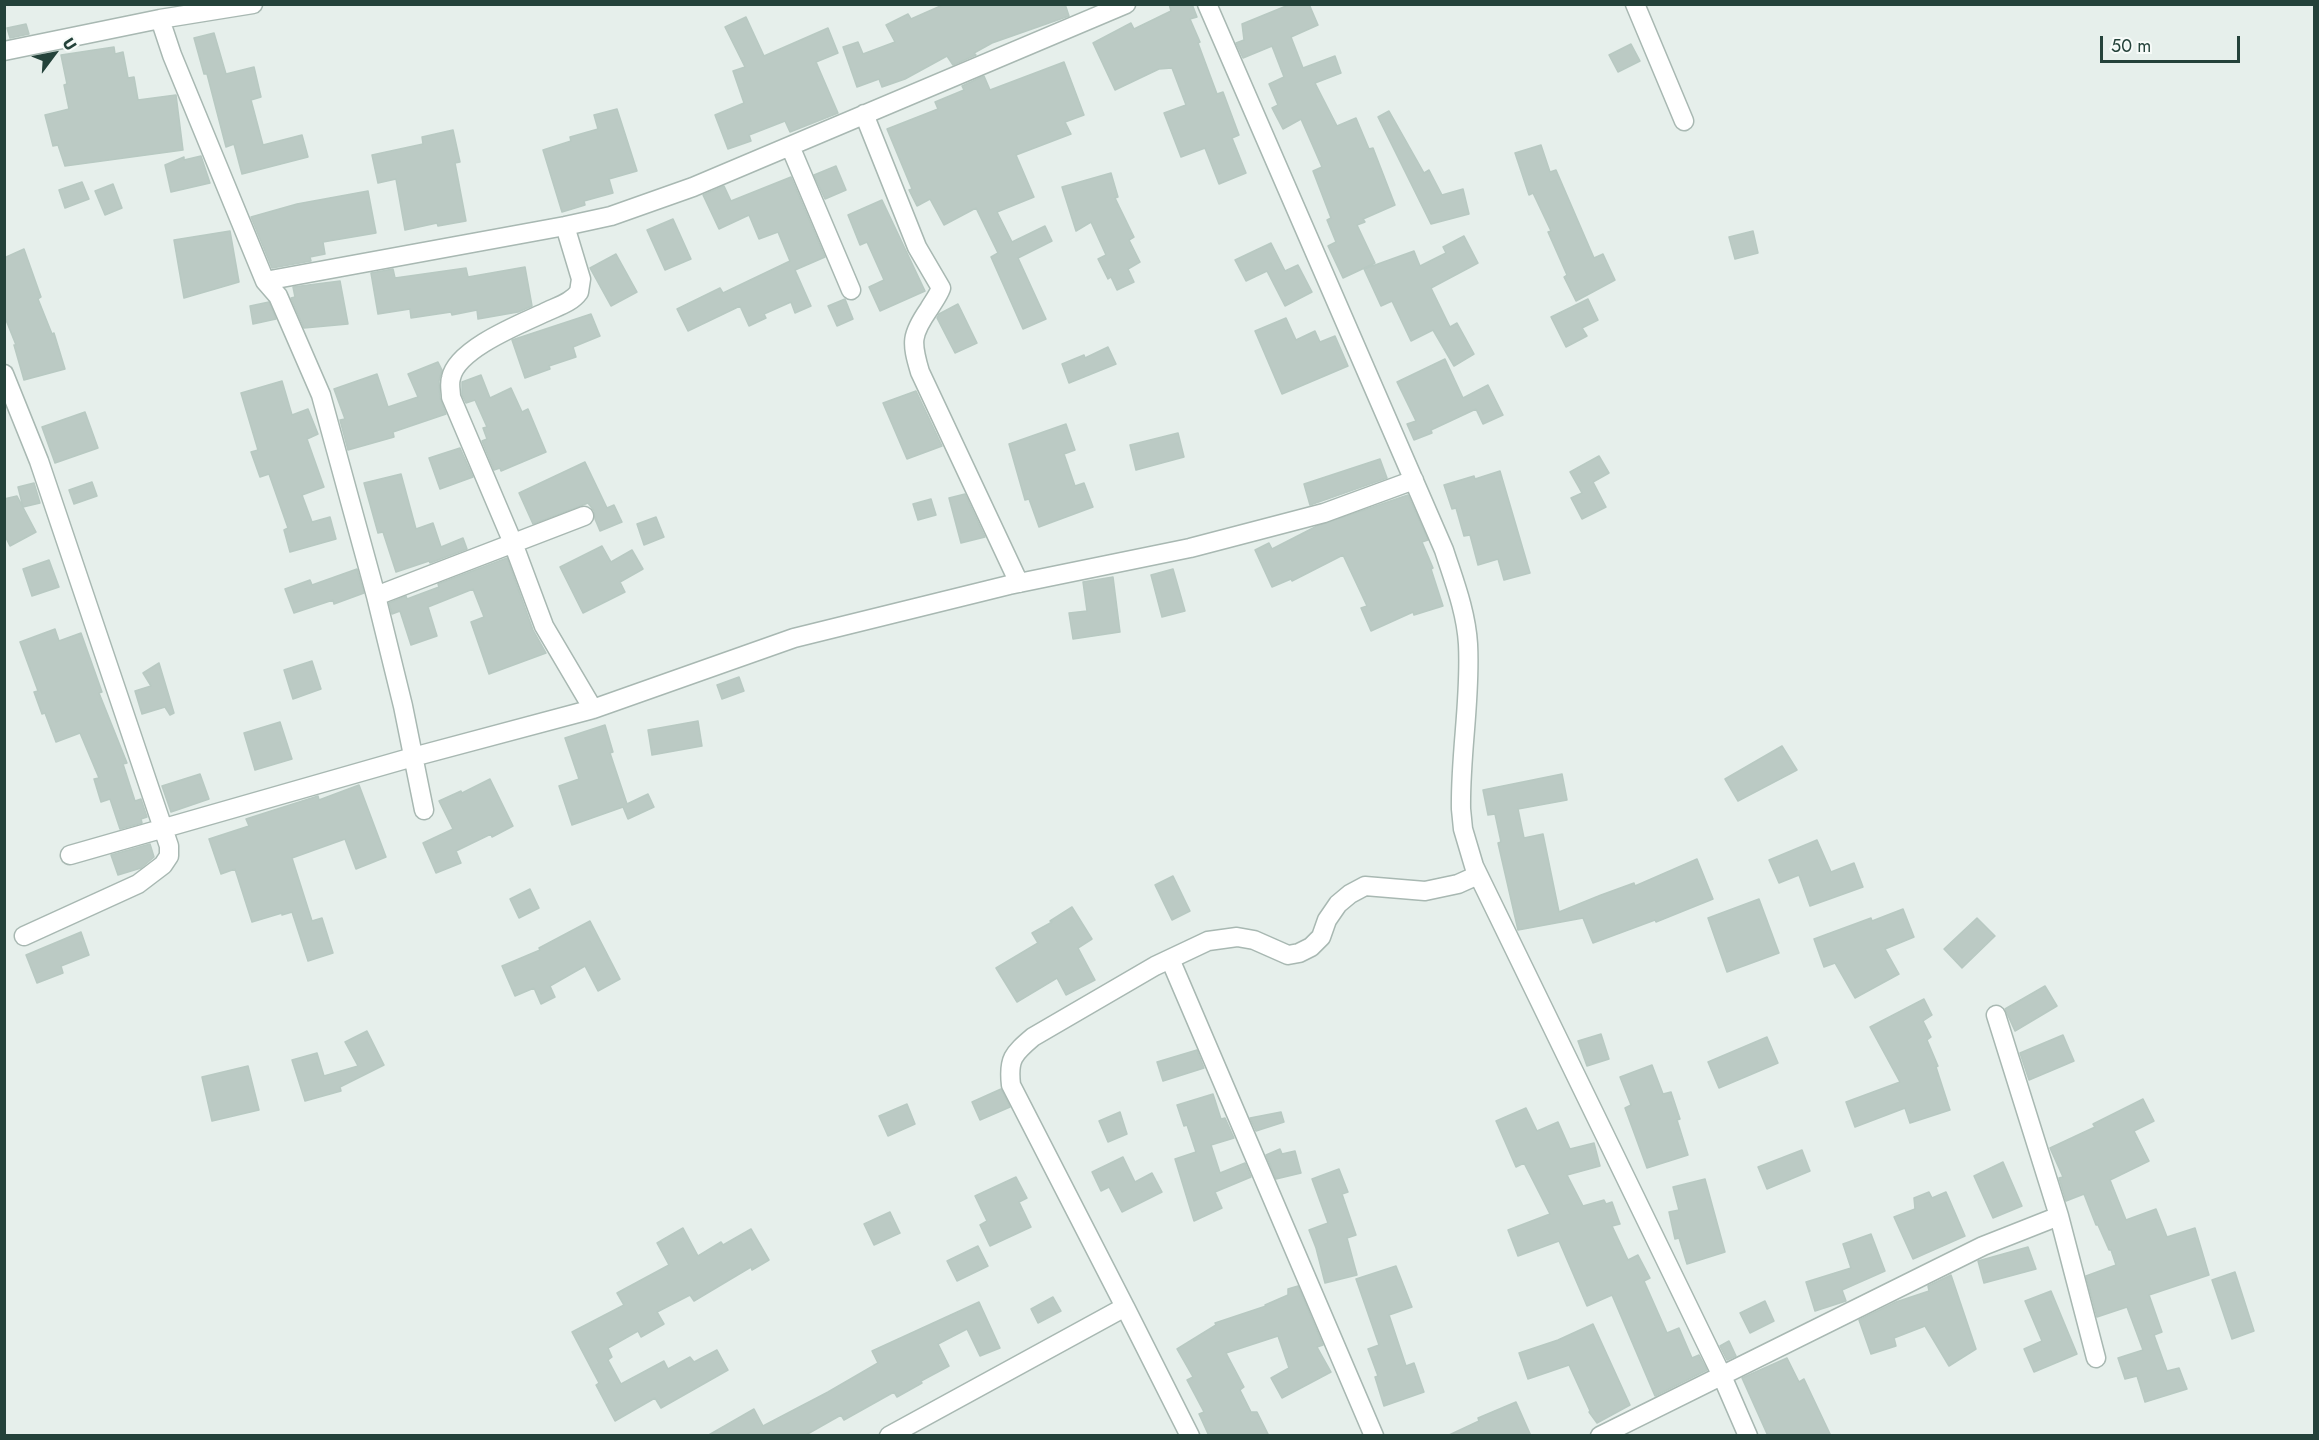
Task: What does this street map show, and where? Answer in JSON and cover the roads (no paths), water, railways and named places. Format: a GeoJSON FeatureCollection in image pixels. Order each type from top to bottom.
{"type":"FeatureCollection","features":[{"type":"Feature","properties":{"kind":"street"},"geometry":{"type":"LineString","coordinates":[[4,51],[160,19],[253,4]]}},
{"type":"Feature","properties":{"kind":"street"},"geometry":{"type":"LineString","coordinates":[[265,281],[611,216],[693,187],[1126,4]]}},
{"type":"Feature","properties":{"kind":"street"},"geometry":{"type":"LineString","coordinates":[[1207,4],[1444,550],[1465,617],[1468,643],[1468,690],[1461,809],[1468,848],[1478,875],[1749,1436]]}},
{"type":"Feature","properties":{"kind":"street"},"geometry":{"type":"LineString","coordinates":[[1635,4],[1684,122]]}},
{"type":"Feature","properties":{"kind":"street"},"geometry":{"type":"LineString","coordinates":[[160,19],[172,55],[265,281],[278,296],[321,395],[376,596],[424,810]]}},
{"type":"Feature","properties":{"kind":"street"},"geometry":{"type":"LineString","coordinates":[[864,114],[917,247],[940,288],[938,295],[915,329],[914,352],[920,372],[1019,583]]}},
{"type":"Feature","properties":{"kind":"street"},"geometry":{"type":"LineString","coordinates":[[790,146],[851,290]]}},
{"type":"Feature","properties":{"kind":"street"},"geometry":{"type":"LineString","coordinates":[[565,226],[581,279],[579,292],[571,300],[511,328],[478,347],[460,362],[450,378],[451,397],[513,543],[544,626],[593,709]]}},
{"type":"Feature","properties":{"kind":"street"},"geometry":{"type":"LineString","coordinates":[[4,374],[39,461],[170,846],[169,856],[163,865],[138,884],[24,936]]}},
{"type":"Feature","properties":{"kind":"street"},"geometry":{"type":"LineString","coordinates":[[70,855],[164,826],[593,709],[794,638],[1019,583],[1201,546],[1324,513],[1414,480]]}},
{"type":"Feature","properties":{"kind":"street"},"geometry":{"type":"LineString","coordinates":[[376,596],[584,516]]}},
{"type":"Feature","properties":{"kind":"street"},"geometry":{"type":"LineString","coordinates":[[1190,1436],[1011,1085],[1009,1066],[1016,1051],[1033,1037],[1170,959],[1208,941],[1237,937],[1254,940],[1288,955],[1299,953],[1311,947],[1321,937],[1338,904],[1365,886],[1425,891],[1458,884],[1478,875]]}},
{"type":"Feature","properties":{"kind":"street"},"geometry":{"type":"LineString","coordinates":[[1170,959],[1374,1436]]}},
{"type":"Feature","properties":{"kind":"street"},"geometry":{"type":"LineString","coordinates":[[1996,1015],[2059,1216],[2096,1358]]}},
{"type":"Feature","properties":{"kind":"street"},"geometry":{"type":"LineString","coordinates":[[1600,1436],[1983,1246],[2059,1216]]}},
{"type":"Feature","properties":{"kind":"street"},"geometry":{"type":"LineString","coordinates":[[889,1436],[1125,1307]]}}]}
